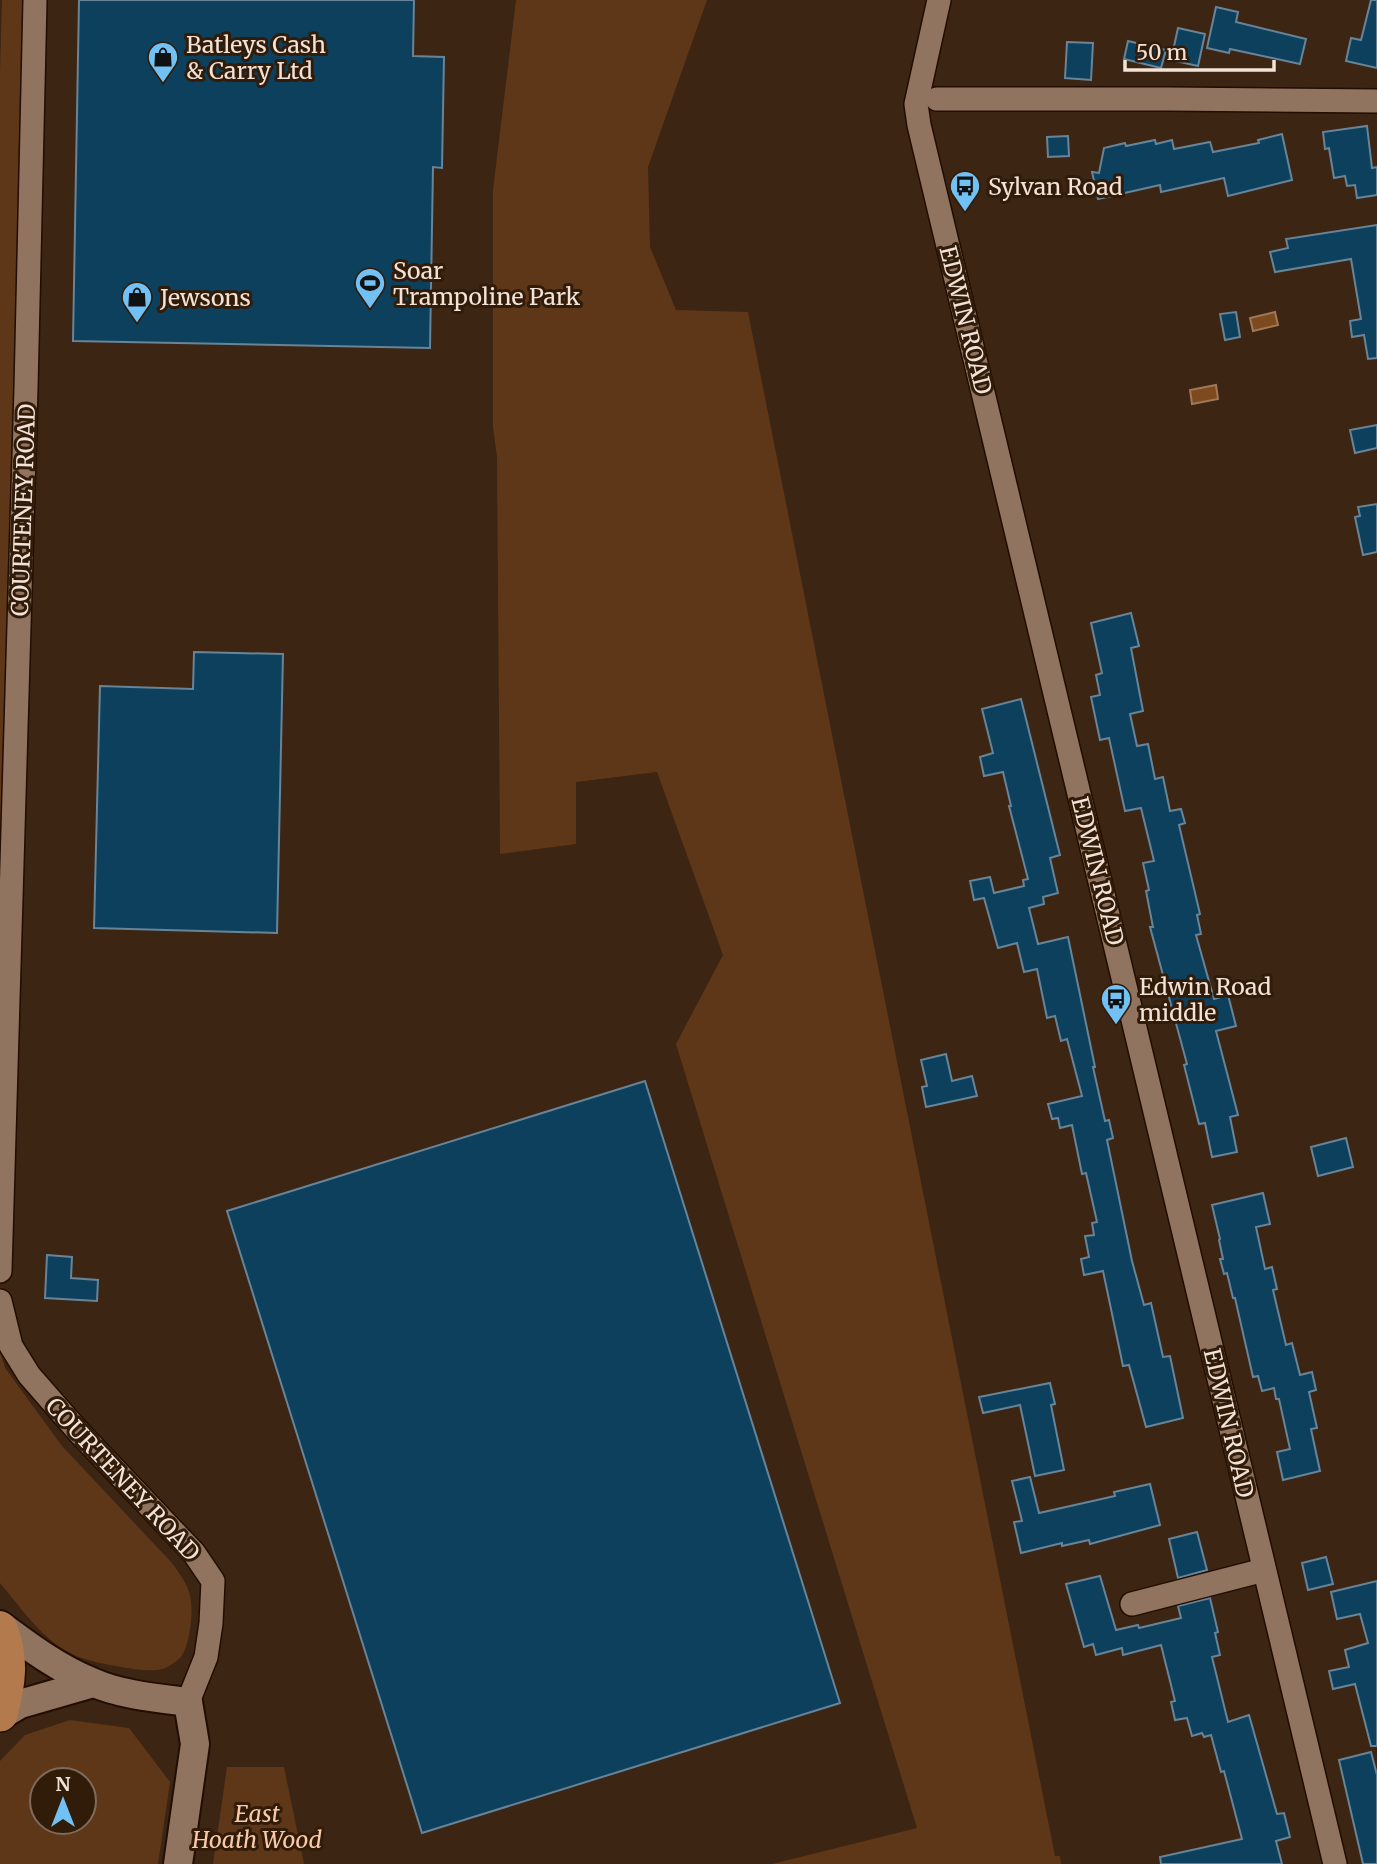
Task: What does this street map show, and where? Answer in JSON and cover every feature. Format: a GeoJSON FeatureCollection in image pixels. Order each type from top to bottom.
{"type":"FeatureCollection","features":[{"type":"Feature","properties":{"kind":"main road"},"geometry":{"type":"LineString","coordinates":[[0,1627],[7,1646],[9,1663],[8,1683],[0,1715]]}},
{"type":"Feature","properties":{"kind":"street","name":"COURTENEY ROAD"},"geometry":{"type":"LineString","coordinates":[[0,1271],[25,456],[35,0]]}},
{"type":"Feature","properties":{"kind":"street","name":"EDWIN ROAD"},"geometry":{"type":"LineString","coordinates":[[939,0],[916,104],[919,125],[1335,1864]]}},
{"type":"Feature","properties":{"kind":"street"},"geometry":{"type":"LineString","coordinates":[[937,99],[1377,101]]}},
{"type":"Feature","properties":{"kind":"street","name":"COURTENEY ROAD"},"geometry":{"type":"LineString","coordinates":[[0,1301],[11,1346],[29,1375],[77,1430],[194,1553],[213,1581],[206,1657],[188,1702]]}},
{"type":"Feature","properties":{"kind":"street"},"geometry":{"type":"LineString","coordinates":[[1132,1604],[1264,1570]]}},
{"type":"Feature","properties":{"kind":"street"},"geometry":{"type":"LineString","coordinates":[[0,1627],[93,1683],[144,1696],[188,1702],[195,1744],[178,1864]]}},
{"type":"Feature","properties":{"kind":"street"},"geometry":{"type":"LineString","coordinates":[[0,1715],[20,1704],[93,1683]]}},
{"type":"Feature","properties":{"kind":"green space"},"geometry":{"type":"Polygon","coordinates":[[[2,0],[28,0],[0,952],[0,72],[2,0]]]}},
{"type":"Feature","properties":{"kind":"green space"},"geometry":{"type":"Polygon","coordinates":[[[516,0],[707,0],[648,167],[650,247],[676,310],[748,312],[1055,1856],[1060,1856],[1061,1864],[772,1864],[917,1828],[676,1044],[723,955],[657,772],[576,782],[576,844],[500,854],[497,457],[493,427],[493,190],[516,0]]]}},
{"type":"Feature","properties":{"kind":"green space"},"geometry":{"type":"Polygon","coordinates":[[[0,1350],[5,1368],[62,1446],[172,1563],[185,1583],[191,1602],[189,1637],[180,1658],[169,1666],[155,1670],[134,1669],[69,1653],[36,1626],[0,1583],[0,1350]]]}},
{"type":"Feature","properties":{"kind":"green space"},"geometry":{"type":"Polygon","coordinates":[[[70,1720],[129,1728],[170,1782],[158,1864],[0,1864],[0,1761],[25,1735],[70,1720]]]}},
{"type":"Feature","properties":{"kind":"green space","name":"East Hoath Wood"},"geometry":{"type":"Polygon","coordinates":[[[227,1767],[284,1767],[304,1864],[213,1864],[227,1767]]]}},
{"type":"Feature","properties":{"kind":"shaded area"},"geometry":{"type":"Polygon","coordinates":[[[1275,312],[1278,325],[1253,331],[1250,318],[1275,312]]]}},
{"type":"Feature","properties":{"kind":"shaded area"},"geometry":{"type":"Polygon","coordinates":[[[1216,385],[1218,399],[1192,404],[1190,390],[1216,385]]]}},
{"type":"Feature","properties":{"kind":"building"},"geometry":{"type":"Polygon","coordinates":[[[79,0],[414,0],[413,56],[444,57],[442,168],[433,167],[430,348],[73,341],[79,0]]]}},
{"type":"Feature","properties":{"kind":"building"},"geometry":{"type":"Polygon","coordinates":[[[1371,0],[1377,0],[1377,68],[1346,61],[1351,38],[1361,40],[1371,0]]]}},
{"type":"Feature","properties":{"kind":"building"},"geometry":{"type":"Polygon","coordinates":[[[1216,7],[1238,12],[1236,22],[1306,39],[1300,64],[1230,49],[1229,53],[1207,48],[1216,7]]]}},
{"type":"Feature","properties":{"kind":"building"},"geometry":{"type":"Polygon","coordinates":[[[1178,28],[1205,34],[1198,66],[1171,60],[1178,28]]]}},
{"type":"Feature","properties":{"kind":"building"},"geometry":{"type":"Polygon","coordinates":[[[1128,41],[1166,50],[1161,68],[1124,59],[1128,41]]]}},
{"type":"Feature","properties":{"kind":"building"},"geometry":{"type":"Polygon","coordinates":[[[1067,42],[1093,43],[1091,80],[1065,78],[1067,42]]]}},
{"type":"Feature","properties":{"kind":"building"},"geometry":{"type":"Polygon","coordinates":[[[1367,126],[1372,168],[1377,167],[1377,195],[1357,198],[1355,185],[1347,186],[1345,176],[1334,178],[1329,148],[1325,149],[1323,132],[1367,126]]]}},
{"type":"Feature","properties":{"kind":"building"},"geometry":{"type":"Polygon","coordinates":[[[1282,134],[1292,180],[1228,196],[1224,178],[1161,192],[1160,185],[1098,199],[1092,172],[1099,173],[1104,148],[1125,143],[1126,146],[1155,140],[1156,144],[1172,140],[1174,149],[1210,142],[1213,152],[1259,143],[1258,140],[1282,134]]]}},
{"type":"Feature","properties":{"kind":"building"},"geometry":{"type":"Polygon","coordinates":[[[1068,136],[1069,156],[1048,157],[1047,137],[1068,136]]]}},
{"type":"Feature","properties":{"kind":"building"},"geometry":{"type":"Polygon","coordinates":[[[1377,225],[1377,358],[1368,359],[1364,335],[1352,337],[1350,321],[1361,319],[1351,259],[1275,272],[1270,252],[1288,248],[1286,239],[1377,225]]]}},
{"type":"Feature","properties":{"kind":"building"},"geometry":{"type":"Polygon","coordinates":[[[1236,312],[1240,337],[1225,340],[1220,314],[1236,312]]]}},
{"type":"Feature","properties":{"kind":"building"},"geometry":{"type":"Polygon","coordinates":[[[1377,425],[1377,448],[1355,453],[1350,430],[1377,425]]]}},
{"type":"Feature","properties":{"kind":"building"},"geometry":{"type":"Polygon","coordinates":[[[1377,504],[1377,552],[1363,555],[1355,517],[1360,516],[1358,507],[1377,504]]]}},
{"type":"Feature","properties":{"kind":"building"},"geometry":{"type":"Polygon","coordinates":[[[1131,613],[1139,646],[1131,648],[1143,711],[1130,714],[1137,746],[1148,744],[1155,779],[1163,777],[1170,811],[1181,809],[1185,823],[1179,825],[1200,914],[1197,915],[1201,934],[1196,935],[1214,999],[1228,995],[1236,1026],[1216,1031],[1238,1115],[1230,1117],[1237,1152],[1212,1157],[1205,1123],[1199,1124],[1184,1065],[1187,1064],[1150,927],[1153,927],[1146,891],[1149,890],[1143,863],[1154,861],[1141,808],[1125,811],[1109,738],[1100,740],[1091,697],[1100,695],[1096,675],[1102,673],[1091,623],[1131,613]]]}},
{"type":"Feature","properties":{"kind":"building"},"geometry":{"type":"Polygon","coordinates":[[[194,652],[283,654],[277,933],[94,928],[100,686],[193,689],[194,652]]]}},
{"type":"Feature","properties":{"kind":"building"},"geometry":{"type":"Polygon","coordinates":[[[1021,699],[1060,855],[1050,858],[1058,893],[1043,897],[1044,904],[1029,908],[1038,944],[1068,937],[1105,1121],[1109,1120],[1113,1138],[1107,1140],[1132,1261],[1144,1305],[1151,1303],[1163,1357],[1170,1356],[1183,1418],[1146,1427],[1129,1365],[1123,1366],[1103,1271],[1084,1275],[1081,1259],[1089,1257],[1085,1236],[1094,1235],[1092,1223],[1097,1222],[1086,1173],[1082,1174],[1072,1125],[1060,1128],[1058,1118],[1052,1119],[1048,1104],[1082,1096],[1067,1039],[1061,1041],[1055,1016],[1047,1018],[1037,969],[1024,972],[1017,943],[998,948],[984,898],[974,900],[970,881],[990,877],[994,893],[1024,886],[1023,880],[1028,879],[1003,772],[984,776],[980,757],[993,753],[982,709],[1021,699]]]}},
{"type":"Feature","properties":{"kind":"building"},"geometry":{"type":"Polygon","coordinates":[[[946,1054],[952,1081],[972,1076],[977,1096],[926,1107],[922,1087],[927,1086],[921,1060],[946,1054]]]}},
{"type":"Feature","properties":{"kind":"building"},"geometry":{"type":"Polygon","coordinates":[[[645,1081],[840,1703],[422,1833],[227,1211],[645,1081]]]}},
{"type":"Feature","properties":{"kind":"building"},"geometry":{"type":"Polygon","coordinates":[[[1346,1138],[1353,1167],[1318,1176],[1311,1147],[1346,1138]]]}},
{"type":"Feature","properties":{"kind":"building"},"geometry":{"type":"Polygon","coordinates":[[[1263,1193],[1270,1224],[1256,1227],[1265,1269],[1272,1267],[1277,1289],[1273,1290],[1286,1345],[1292,1343],[1300,1375],[1312,1372],[1316,1390],[1309,1392],[1317,1428],[1311,1429],[1320,1471],[1283,1480],[1277,1452],[1290,1449],[1279,1399],[1276,1399],[1274,1388],[1262,1391],[1258,1376],[1253,1377],[1235,1298],[1220,1259],[1223,1259],[1212,1205],[1263,1193]]]}},
{"type":"Feature","properties":{"kind":"building"},"geometry":{"type":"Polygon","coordinates":[[[47,1255],[72,1257],[71,1278],[98,1280],[97,1301],[45,1298],[47,1255]]]}},
{"type":"Feature","properties":{"kind":"building"},"geometry":{"type":"Polygon","coordinates":[[[1050,1383],[1055,1404],[1051,1405],[1064,1470],[1035,1476],[1020,1405],[983,1413],[979,1397],[1050,1383]]]}},
{"type":"Feature","properties":{"kind":"building"},"geometry":{"type":"Polygon","coordinates":[[[1030,1477],[1039,1513],[1115,1496],[1114,1492],[1150,1484],[1160,1525],[1090,1544],[1089,1540],[1062,1546],[1062,1543],[1021,1553],[1014,1522],[1022,1521],[1012,1481],[1030,1477]]]}},
{"type":"Feature","properties":{"kind":"building"},"geometry":{"type":"Polygon","coordinates":[[[1197,1532],[1207,1570],[1178,1578],[1169,1539],[1197,1532]]]}},
{"type":"Feature","properties":{"kind":"building"},"geometry":{"type":"Polygon","coordinates":[[[1326,1557],[1333,1584],[1308,1590],[1302,1563],[1326,1557]]]}},
{"type":"Feature","properties":{"kind":"building"},"geometry":{"type":"Polygon","coordinates":[[[1100,1576],[1116,1630],[1138,1625],[1139,1628],[1181,1618],[1178,1606],[1210,1598],[1220,1655],[1212,1657],[1228,1722],[1249,1715],[1277,1814],[1284,1813],[1290,1837],[1276,1841],[1282,1864],[1161,1864],[1160,1857],[1242,1839],[1224,1771],[1221,1772],[1211,1735],[1204,1737],[1202,1733],[1192,1736],[1187,1718],[1175,1720],[1171,1702],[1175,1701],[1161,1645],[1123,1655],[1122,1648],[1096,1655],[1093,1644],[1084,1647],[1066,1584],[1100,1576]]]}},
{"type":"Feature","properties":{"kind":"building"},"geometry":{"type":"Polygon","coordinates":[[[1377,1581],[1377,1746],[1371,1746],[1355,1684],[1333,1689],[1329,1671],[1349,1667],[1345,1650],[1368,1643],[1360,1614],[1337,1619],[1331,1592],[1377,1581]]]}},
{"type":"Feature","properties":{"kind":"building"},"geometry":{"type":"Polygon","coordinates":[[[1371,1752],[1377,1775],[1377,1864],[1363,1864],[1339,1760],[1371,1752]]]}},
{"type":"Feature","properties":{"kind":"place","name":"Batleys Cash & Carry Ltd"},"geometry":{"type":"Point","coordinates":[163,84]}},
{"type":"Feature","properties":{"kind":"place","name":"Sylvan Road"},"geometry":{"type":"Point","coordinates":[965,213]}},
{"type":"Feature","properties":{"kind":"place","name":"Soar Trampoline Park"},"geometry":{"type":"Point","coordinates":[370,310]}},
{"type":"Feature","properties":{"kind":"place","name":"Jewsons"},"geometry":{"type":"Point","coordinates":[137,324]}},
{"type":"Feature","properties":{"kind":"place","name":"Edwin Road middle"},"geometry":{"type":"Point","coordinates":[1116,1026]}}]}
